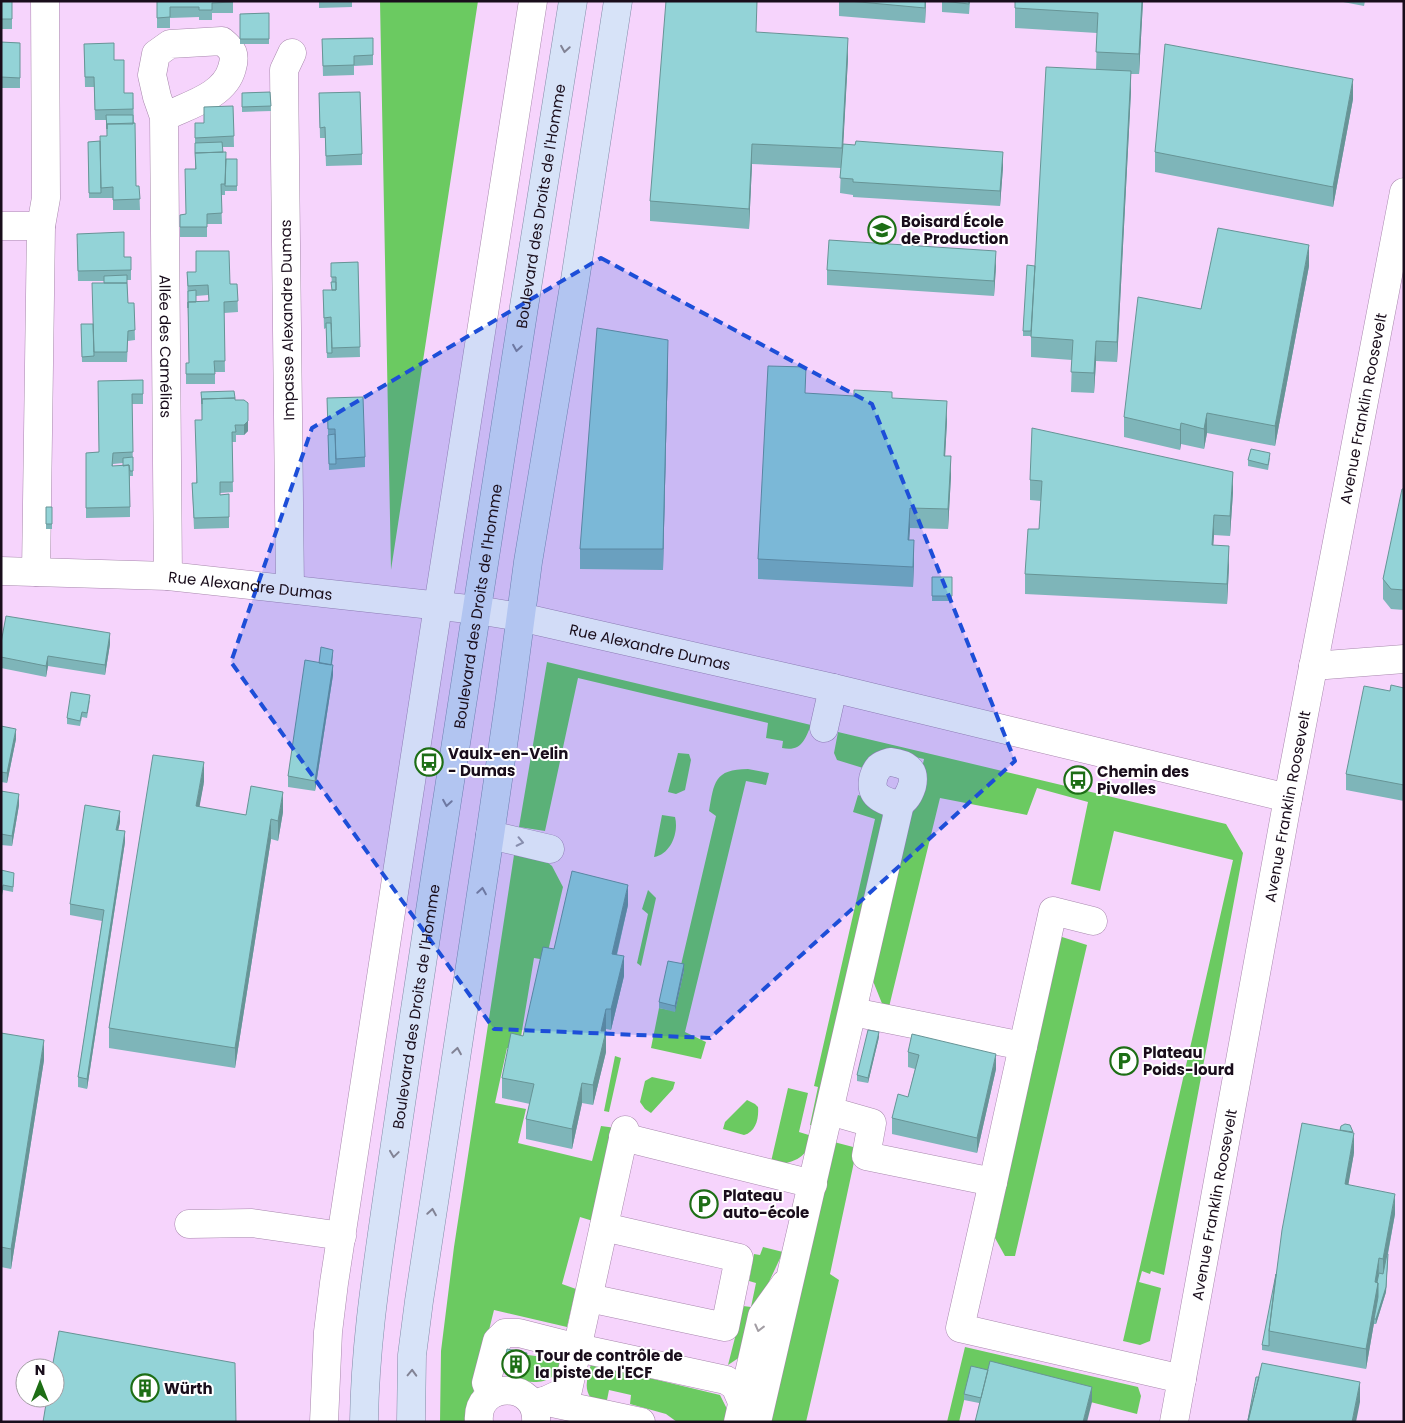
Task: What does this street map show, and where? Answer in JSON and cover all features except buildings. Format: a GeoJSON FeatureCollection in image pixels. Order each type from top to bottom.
{"type":"FeatureCollection","features":[{"type":"Feature","properties":{"kind":"main road","name":"Boulevard des Droits de l'Homme"},"geometry":{"type":"LineString","coordinates":[[364,1422],[364,1385],[368,1332],[406,1062],[528,276],[573,1]]}},
{"type":"Feature","properties":{"kind":"main road"},"geometry":{"type":"LineString","coordinates":[[411,1422],[412,1355],[419,1301],[490,835],[528,562],[575,280],[618,1]]}},
{"type":"Feature","properties":{"kind":"street"},"geometry":{"type":"LineString","coordinates":[[36,572],[41,226],[46,198],[45,1]]}},
{"type":"Feature","properties":{"kind":"street"},"geometry":{"type":"LineString","coordinates":[[324,1422],[328,1332],[342,1236],[533,1]]}},
{"type":"Feature","properties":{"kind":"street","name":"Impasse Alexandre Dumas"},"geometry":{"type":"LineString","coordinates":[[290,589],[284,70],[292,53]]}},
{"type":"Feature","properties":{"kind":"street","name":"Allée des Camélias"},"geometry":{"type":"LineString","coordinates":[[164,116],[168,576]]}},
{"type":"Feature","properties":{"kind":"street","name":"Avenue Franklin Roosevelt"},"geometry":{"type":"LineString","coordinates":[[1174,1422],[1288,798],[1404,192]]}},
{"type":"Feature","properties":{"kind":"street"},"geometry":{"type":"LineString","coordinates":[[1,226],[41,226]]}},
{"type":"Feature","properties":{"kind":"street","name":"Rue Alexandre Dumas"},"geometry":{"type":"LineString","coordinates":[[1,571],[168,576],[477,610],[520,617],[833,688],[1288,798]]}},
{"type":"Feature","properties":{"kind":"street"},"geometry":{"type":"LineString","coordinates":[[1313,666],[1404,659]]}},
{"type":"Feature","properties":{"kind":"street"},"geometry":{"type":"LineString","coordinates":[[824,728],[833,688]]}},
{"type":"Feature","properties":{"kind":"street"},"geometry":{"type":"LineString","coordinates":[[890,762],[901,763],[910,770],[914,778],[910,794],[898,805],[879,797],[866,784],[881,765],[890,762]]}},
{"type":"Feature","properties":{"kind":"street"},"geometry":{"type":"LineString","coordinates":[[746,1415],[793,1272],[899,808],[898,805]]}},
{"type":"Feature","properties":{"kind":"street"},"geometry":{"type":"LineString","coordinates":[[490,835],[550,849]]}},
{"type":"Feature","properties":{"kind":"street"},"geometry":{"type":"LineString","coordinates":[[1093,921],[1053,911],[960,1328],[1182,1379]]}},
{"type":"Feature","properties":{"kind":"street"},"geometry":{"type":"LineString","coordinates":[[852,1012],[1023,1046]]}},
{"type":"Feature","properties":{"kind":"street"},"geometry":{"type":"LineString","coordinates":[[830,1111],[872,1123],[866,1156],[993,1182]]}},
{"type":"Feature","properties":{"kind":"street"},"geometry":{"type":"LineString","coordinates":[[538,1410],[568,1390],[624,1134],[813,1184]]}},
{"type":"Feature","properties":{"kind":"street"},"geometry":{"type":"LineString","coordinates":[[189,1224],[252,1222],[342,1236]]}},
{"type":"Feature","properties":{"kind":"street"},"geometry":{"type":"LineString","coordinates":[[588,1298],[725,1328],[739,1258],[604,1227]]}},
{"type":"Feature","properties":{"kind":"street"},"geometry":{"type":"LineString","coordinates":[[746,1415],[751,1363],[762,1316],[793,1272]]}},
{"type":"Feature","properties":{"kind":"street"},"geometry":{"type":"LineString","coordinates":[[492,1394],[486,1383],[497,1340],[505,1333],[519,1333],[578,1348],[726,1380],[737,1379],[751,1363]]}},
{"type":"Feature","properties":{"kind":"street"},"geometry":{"type":"LineString","coordinates":[[726,1380],[735,1386],[746,1415]]}},
{"type":"Feature","properties":{"kind":"street"},"geometry":{"type":"LineString","coordinates":[[479,1422],[480,1408],[485,1400],[501,1390],[511,1390],[520,1393],[538,1410],[641,1422]]}},
{"type":"Feature","properties":{"kind":"highlighted area"},"geometry":{"type":"Polygon","coordinates":[[[601,258],[872,404],[1015,761],[710,1038],[494,1029],[231,662],[312,428],[601,258]]]}},
{"type":"Feature","properties":{"kind":"green space"},"geometry":{"type":"Polygon","coordinates":[[[380,1],[478,1],[391,570],[380,1]]]}},
{"type":"Feature","properties":{"kind":"green space"},"geometry":{"type":"Polygon","coordinates":[[[547,662],[811,725],[801,744],[794,748],[782,748],[783,741],[766,738],[768,723],[578,678],[545,831],[519,827],[547,662]]]}},
{"type":"Feature","properties":{"kind":"green space"},"geometry":{"type":"Polygon","coordinates":[[[838,732],[1226,824],[1243,853],[1164,1275],[1151,1271],[1150,1274],[1142,1271],[1139,1282],[1161,1288],[1150,1341],[1140,1345],[1123,1341],[1233,860],[1114,831],[1100,891],[1071,884],[1088,802],[1037,788],[1027,815],[940,798],[889,1007],[883,1006],[873,981],[924,759],[896,753],[863,768],[837,760],[834,753],[838,732]]]}},
{"type":"Feature","properties":{"kind":"green space"},"geometry":{"type":"Polygon","coordinates":[[[678,753],[689,754],[691,760],[685,790],[676,794],[668,792],[678,753]]]}},
{"type":"Feature","properties":{"kind":"green space"},"geometry":{"type":"Polygon","coordinates":[[[748,769],[769,773],[766,785],[746,781],[685,1032],[706,1042],[701,1059],[651,1048],[659,1008],[675,1011],[684,970],[680,969],[716,816],[709,811],[712,793],[722,775],[728,772],[748,769]]]}},
{"type":"Feature","properties":{"kind":"green space"},"geometry":{"type":"Polygon","coordinates":[[[858,795],[873,801],[885,821],[814,1126],[810,1125],[818,1087],[814,1086],[875,819],[853,812],[858,795]]]}},
{"type":"Feature","properties":{"kind":"green space"},"geometry":{"type":"Polygon","coordinates":[[[662,815],[675,817],[675,835],[665,852],[654,857],[662,815]]]}},
{"type":"Feature","properties":{"kind":"green space"},"geometry":{"type":"Polygon","coordinates":[[[514,855],[547,862],[552,866],[563,887],[546,960],[534,958],[519,1049],[507,1048],[495,1103],[526,1109],[518,1143],[592,1161],[601,1126],[616,1128],[593,1221],[580,1217],[562,1284],[576,1289],[567,1327],[494,1310],[466,1422],[440,1422],[441,1351],[454,1247],[514,855]]]}},
{"type":"Feature","properties":{"kind":"green space"},"geometry":{"type":"Polygon","coordinates":[[[648,890],[656,898],[641,966],[637,963],[648,914],[642,909],[648,890]]]}},
{"type":"Feature","properties":{"kind":"green space"},"geometry":{"type":"Polygon","coordinates":[[[1059,936],[1087,945],[1015,1256],[1005,1256],[995,1238],[1059,936]]]}},
{"type":"Feature","properties":{"kind":"green space"},"geometry":{"type":"Polygon","coordinates":[[[615,1056],[621,1058],[609,1112],[604,1111],[615,1056]]]}},
{"type":"Feature","properties":{"kind":"green space"},"geometry":{"type":"Polygon","coordinates":[[[652,1077],[675,1082],[673,1089],[651,1113],[640,1102],[645,1081],[652,1077]]]}},
{"type":"Feature","properties":{"kind":"green space"},"geometry":{"type":"Polygon","coordinates":[[[788,1088],[808,1093],[799,1132],[812,1136],[807,1150],[797,1159],[770,1166],[788,1088]]]}},
{"type":"Feature","properties":{"kind":"green space"},"geometry":{"type":"Polygon","coordinates":[[[747,1100],[758,1107],[758,1116],[754,1128],[744,1135],[723,1129],[725,1122],[747,1100]]]}},
{"type":"Feature","properties":{"kind":"green space"},"geometry":{"type":"Polygon","coordinates":[[[834,1142],[857,1148],[830,1274],[839,1280],[806,1422],[771,1422],[834,1142]]]}},
{"type":"Feature","properties":{"kind":"green space"},"geometry":{"type":"Polygon","coordinates":[[[763,1247],[783,1252],[746,1331],[740,1357],[728,1365],[743,1306],[751,1307],[756,1283],[749,1281],[754,1254],[760,1255],[763,1247]]]}},
{"type":"Feature","properties":{"kind":"green space"},"geometry":{"type":"Polygon","coordinates":[[[965,1347],[1138,1387],[1141,1396],[1137,1414],[971,1371],[959,1422],[947,1422],[965,1347]]]}},
{"type":"Feature","properties":{"kind":"green space"},"geometry":{"type":"Polygon","coordinates":[[[528,1355],[543,1357],[545,1355],[564,1359],[560,1368],[549,1379],[529,1382],[512,1379],[514,1372],[524,1375],[528,1355]]]}},
{"type":"Feature","properties":{"kind":"green space"},"geometry":{"type":"Polygon","coordinates":[[[591,1364],[720,1395],[727,1409],[727,1422],[677,1422],[666,1414],[630,1404],[631,1395],[609,1390],[607,1400],[591,1398],[587,1386],[591,1364]]]}},
{"type":"Feature","properties":{"kind":"place","name":"Boisard École de Production"},"geometry":{"type":"Point","coordinates":[882,230]}},
{"type":"Feature","properties":{"kind":"place","name":"Vaulx-en-Velin - Dumas"},"geometry":{"type":"Point","coordinates":[429,762]}},
{"type":"Feature","properties":{"kind":"place","name":"Chemin des Pivolles"},"geometry":{"type":"Point","coordinates":[1078,780]}},
{"type":"Feature","properties":{"kind":"place","name":"Plateau Poids-lourd"},"geometry":{"type":"Point","coordinates":[1124,1061]}},
{"type":"Feature","properties":{"kind":"place","name":"Plateau auto-école"},"geometry":{"type":"Point","coordinates":[704,1204]}},
{"type":"Feature","properties":{"kind":"place","name":"Tour de contrôle de la piste de l'ECF"},"geometry":{"type":"Point","coordinates":[516,1364]}},
{"type":"Feature","properties":{"kind":"place","name":"Würth"},"geometry":{"type":"Point","coordinates":[145,1388]}}]}
